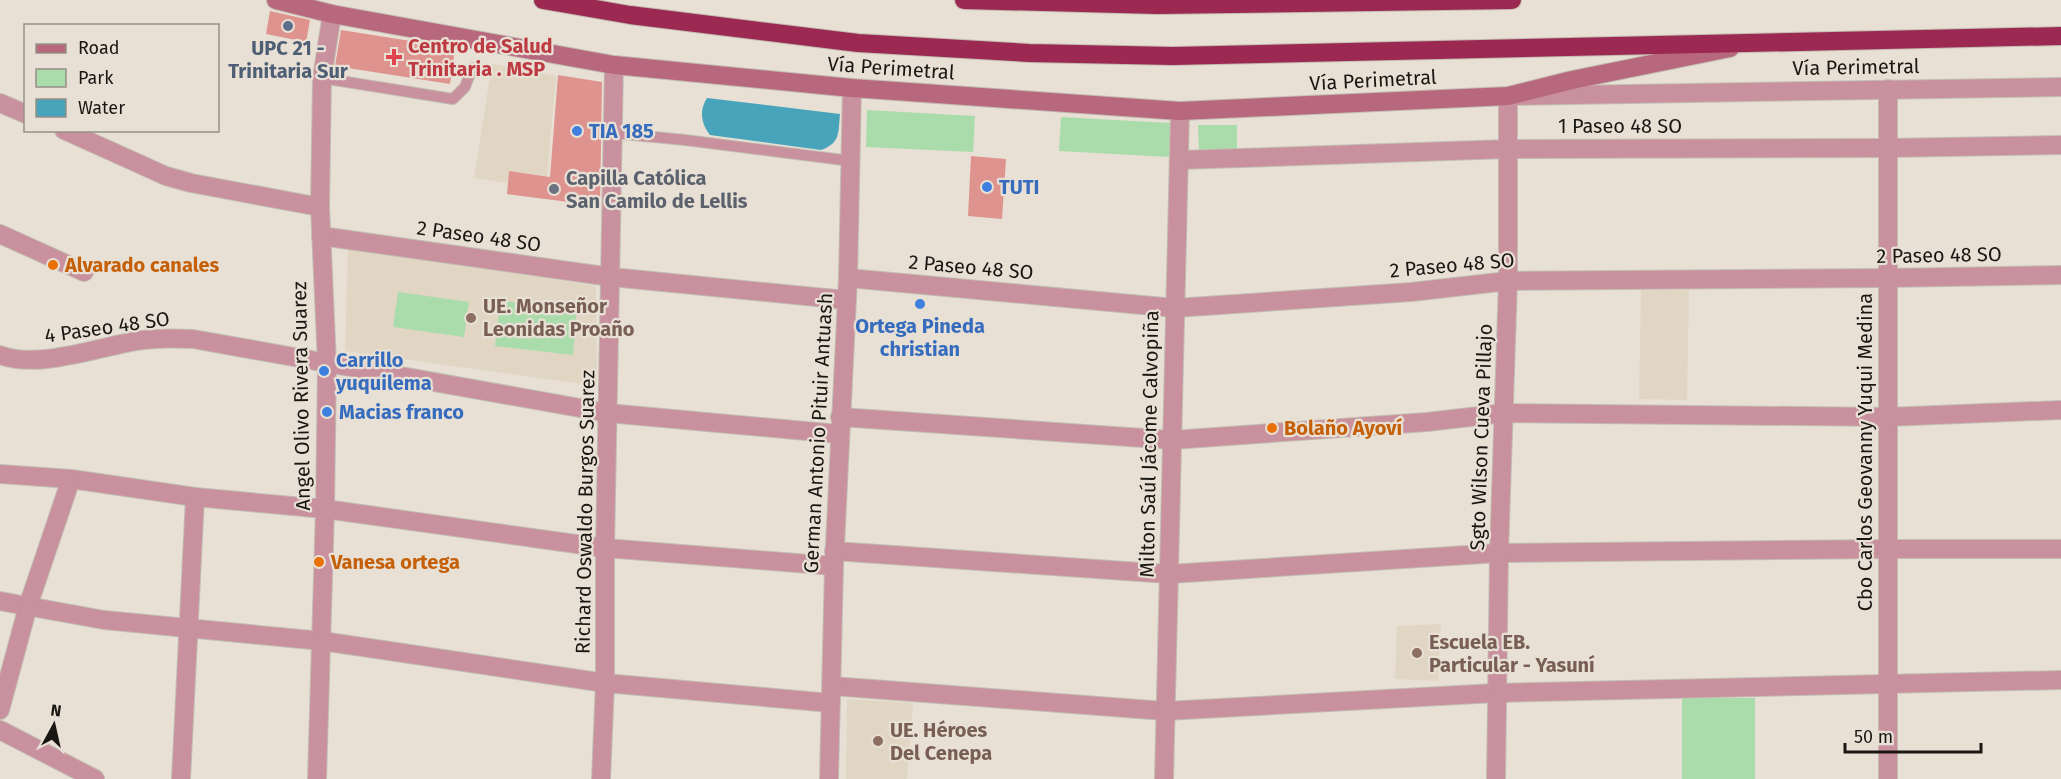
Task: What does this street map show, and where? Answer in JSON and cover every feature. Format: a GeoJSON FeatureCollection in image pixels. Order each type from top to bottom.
{"type":"FeatureCollection","features":[{"type":"Feature","properties":{"kind":"highway","name":"Vía Perimetral"},"geometry":{"type":"LineString","coordinates":[[543,0],[630,15],[858,43],[1029,53],[1173,56],[2061,36]]}},
{"type":"Feature","properties":{"kind":"highway"},"geometry":{"type":"LineString","coordinates":[[964,0],[1157,5],[1512,0]]}},
{"type":"Feature","properties":{"kind":"street","name":"Vía Perimetral"},"geometry":{"type":"LineString","coordinates":[[276,0],[332,14],[614,65],[852,88],[1180,111],[1508,96],[2061,87]]}},
{"type":"Feature","properties":{"kind":"street","name":"Angel Olivo Rivera Suarez"},"geometry":{"type":"LineString","coordinates":[[317,779],[327,364],[320,207],[322,78],[332,14]]}},
{"type":"Feature","properties":{"kind":"street","name":"Vía Perimetral"},"geometry":{"type":"LineString","coordinates":[[1508,96],[1572,80],[1752,44]]}},
{"type":"Feature","properties":{"kind":"street","name":"Richard Oswaldo Burgos Suarez"},"geometry":{"type":"LineString","coordinates":[[602,779],[614,65]]}},
{"type":"Feature","properties":{"kind":"street","name":"German Antonio Pituir Antuash"},"geometry":{"type":"LineString","coordinates":[[829,779],[834,558],[848,278],[852,88]]}},
{"type":"Feature","properties":{"kind":"street","name":"Cbo Carlos Geovanny Yuqui Medina"},"geometry":{"type":"LineString","coordinates":[[1888,89],[1888,779]]}},
{"type":"Feature","properties":{"kind":"street","name":"Sgto Wilson Cueva Pillajo"},"geometry":{"type":"LineString","coordinates":[[1496,779],[1499,553],[1508,281],[1508,96]]}},
{"type":"Feature","properties":{"kind":"street"},"geometry":{"type":"LineString","coordinates":[[0,103],[24,113]]}},
{"type":"Feature","properties":{"kind":"street","name":"Milton Saúl Jácome Calvopiña"},"geometry":{"type":"LineString","coordinates":[[1164,779],[1180,111]]}},
{"type":"Feature","properties":{"kind":"street"},"geometry":{"type":"LineString","coordinates":[[68,132],[166,176],[191,183],[320,207]]}},
{"type":"Feature","properties":{"kind":"street","name":"1 Paseo 48 SO"},"geometry":{"type":"LineString","coordinates":[[1179,160],[1508,149],[2061,145]]}},
{"type":"Feature","properties":{"kind":"street"},"geometry":{"type":"LineString","coordinates":[[0,234],[84,272]]}},
{"type":"Feature","properties":{"kind":"street","name":"2 Paseo 48 SO"},"geometry":{"type":"LineString","coordinates":[[321,236],[611,277],[846,300]]}},
{"type":"Feature","properties":{"kind":"street","name":"2 Paseo 48 SO"},"geometry":{"type":"LineString","coordinates":[[848,278],[1175,308],[1412,292],[1508,281],[2061,275]]}},
{"type":"Feature","properties":{"kind":"street","name":"4 Paseo 48 SO"},"geometry":{"type":"LineString","coordinates":[[0,355],[9,359],[32,361],[166,338],[193,339],[608,413],[1172,440],[1427,422],[1505,412],[1887,417],[2061,410]]}},
{"type":"Feature","properties":{"kind":"street"},"geometry":{"type":"LineString","coordinates":[[0,474],[71,479],[195,496],[325,509],[605,548],[1169,574],[1499,553],[2061,549]]}},
{"type":"Feature","properties":{"kind":"street"},"geometry":{"type":"LineString","coordinates":[[0,710],[28,606],[71,479]]}},
{"type":"Feature","properties":{"kind":"street"},"geometry":{"type":"LineString","coordinates":[[181,779],[195,496]]}},
{"type":"Feature","properties":{"kind":"street"},"geometry":{"type":"LineString","coordinates":[[0,601],[104,620],[322,641],[605,683],[1165,711],[1496,693],[2061,680]]}},
{"type":"Feature","properties":{"kind":"street"},"geometry":{"type":"LineString","coordinates":[[0,730],[95,779]]}},
{"type":"Feature","properties":{"kind":"lane"},"geometry":{"type":"LineString","coordinates":[[322,78],[453,99],[465,87],[472,68]]}},
{"type":"Feature","properties":{"kind":"lane"},"geometry":{"type":"LineString","coordinates":[[613,133],[851,161]]}},
{"type":"Feature","properties":{"kind":"shaded area"},"geometry":{"type":"Polygon","coordinates":[[[492,64],[556,76],[547,176],[509,171],[507,183],[474,178],[492,64]]]}},
{"type":"Feature","properties":{"kind":"shaded area","name":"UE. Monseñor Leonidas Proaño"},"geometry":{"type":"Polygon","coordinates":[[[348,247],[596,286],[597,386],[345,351],[348,247]]]}},
{"type":"Feature","properties":{"kind":"shaded area"},"geometry":{"type":"Polygon","coordinates":[[[1641,290],[1689,290],[1687,400],[1639,399],[1641,290]]]}},
{"type":"Feature","properties":{"kind":"shaded area","name":"Escuela EB. Particular - Yasuní"},"geometry":{"type":"Polygon","coordinates":[[[1441,624],[1438,681],[1395,679],[1397,626],[1441,624]]]}},
{"type":"Feature","properties":{"kind":"shaded area","name":"UE. Héroes Del Cenepa"},"geometry":{"type":"Polygon","coordinates":[[[847,699],[913,703],[907,779],[846,779],[847,699]]]}},
{"type":"Feature","properties":{"kind":"green space"},"geometry":{"type":"Polygon","coordinates":[[[867,110],[975,116],[973,152],[866,147],[867,110]]]}},
{"type":"Feature","properties":{"kind":"green space"},"geometry":{"type":"Polygon","coordinates":[[[1061,117],[1170,123],[1169,157],[1059,151],[1061,117]]]}},
{"type":"Feature","properties":{"kind":"green space"},"geometry":{"type":"Polygon","coordinates":[[[1198,125],[1237,125],[1237,152],[1199,153],[1198,125]]]}},
{"type":"Feature","properties":{"kind":"green space"},"geometry":{"type":"Polygon","coordinates":[[[398,292],[469,302],[464,337],[393,327],[398,292]]]}},
{"type":"Feature","properties":{"kind":"green space"},"geometry":{"type":"Polygon","coordinates":[[[500,301],[577,309],[573,355],[495,346],[500,301]]]}},
{"type":"Feature","properties":{"kind":"green space"},"geometry":{"type":"Polygon","coordinates":[[[1682,698],[1755,698],[1755,779],[1682,779],[1682,698]]]}},
{"type":"Feature","properties":{"kind":"water"},"geometry":{"type":"Polygon","coordinates":[[[707,98],[840,114],[837,136],[832,144],[821,150],[710,135],[702,117],[707,98]]]}},
{"type":"Feature","properties":{"kind":"building","name":"UPC 21 - Trinitaria Sur"},"geometry":{"type":"Polygon","coordinates":[[[270,11],[310,20],[306,42],[266,34],[270,11]]]}},
{"type":"Feature","properties":{"kind":"building","name":"Centro de Salud Trinitaria . MSP"},"geometry":{"type":"Polygon","coordinates":[[[341,30],[455,48],[450,84],[335,66],[341,30]]]}},
{"type":"Feature","properties":{"kind":"building","name":"TIA 185"},"geometry":{"type":"Polygon","coordinates":[[[558,75],[602,82],[600,206],[507,194],[509,171],[550,177],[558,75]]]}},
{"type":"Feature","properties":{"kind":"building","name":"TUTI"},"geometry":{"type":"Polygon","coordinates":[[[971,156],[1006,159],[1002,219],[968,216],[971,156]]]}},
{"type":"Feature","properties":{"kind":"place","name":"UPC 21 - Trinitaria Sur"},"geometry":{"type":"Point","coordinates":[288,26]}},
{"type":"Feature","properties":{"kind":"place","name":"Centro de Salud Trinitaria . MSP"},"geometry":{"type":"Point","coordinates":[394,57]}},
{"type":"Feature","properties":{"kind":"place","name":"TIA 185"},"geometry":{"type":"Point","coordinates":[577,131]}},
{"type":"Feature","properties":{"kind":"place","name":"TUTI"},"geometry":{"type":"Point","coordinates":[987,187]}},
{"type":"Feature","properties":{"kind":"place","name":"Capilla Católica San Camilo de Lellis"},"geometry":{"type":"Point","coordinates":[554,189]}},
{"type":"Feature","properties":{"kind":"place","name":"Alvarado canales"},"geometry":{"type":"Point","coordinates":[53,265]}},
{"type":"Feature","properties":{"kind":"place","name":"Ortega Pineda christian"},"geometry":{"type":"Point","coordinates":[920,304]}},
{"type":"Feature","properties":{"kind":"place","name":"UE. Monseñor Leonidas Proaño"},"geometry":{"type":"Point","coordinates":[471,318]}},
{"type":"Feature","properties":{"kind":"place","name":"Carrillo yuquilema"},"geometry":{"type":"Point","coordinates":[324,371]}},
{"type":"Feature","properties":{"kind":"place","name":"Macias franco"},"geometry":{"type":"Point","coordinates":[327,412]}},
{"type":"Feature","properties":{"kind":"place","name":"Bolaño Ayoví"},"geometry":{"type":"Point","coordinates":[1272,428]}},
{"type":"Feature","properties":{"kind":"place","name":"Vanesa ortega"},"geometry":{"type":"Point","coordinates":[319,562]}},
{"type":"Feature","properties":{"kind":"place","name":"Escuela EB. Particular - Yasuní"},"geometry":{"type":"Point","coordinates":[1417,653]}},
{"type":"Feature","properties":{"kind":"place","name":"UE. Héroes Del Cenepa"},"geometry":{"type":"Point","coordinates":[878,741]}}]}
